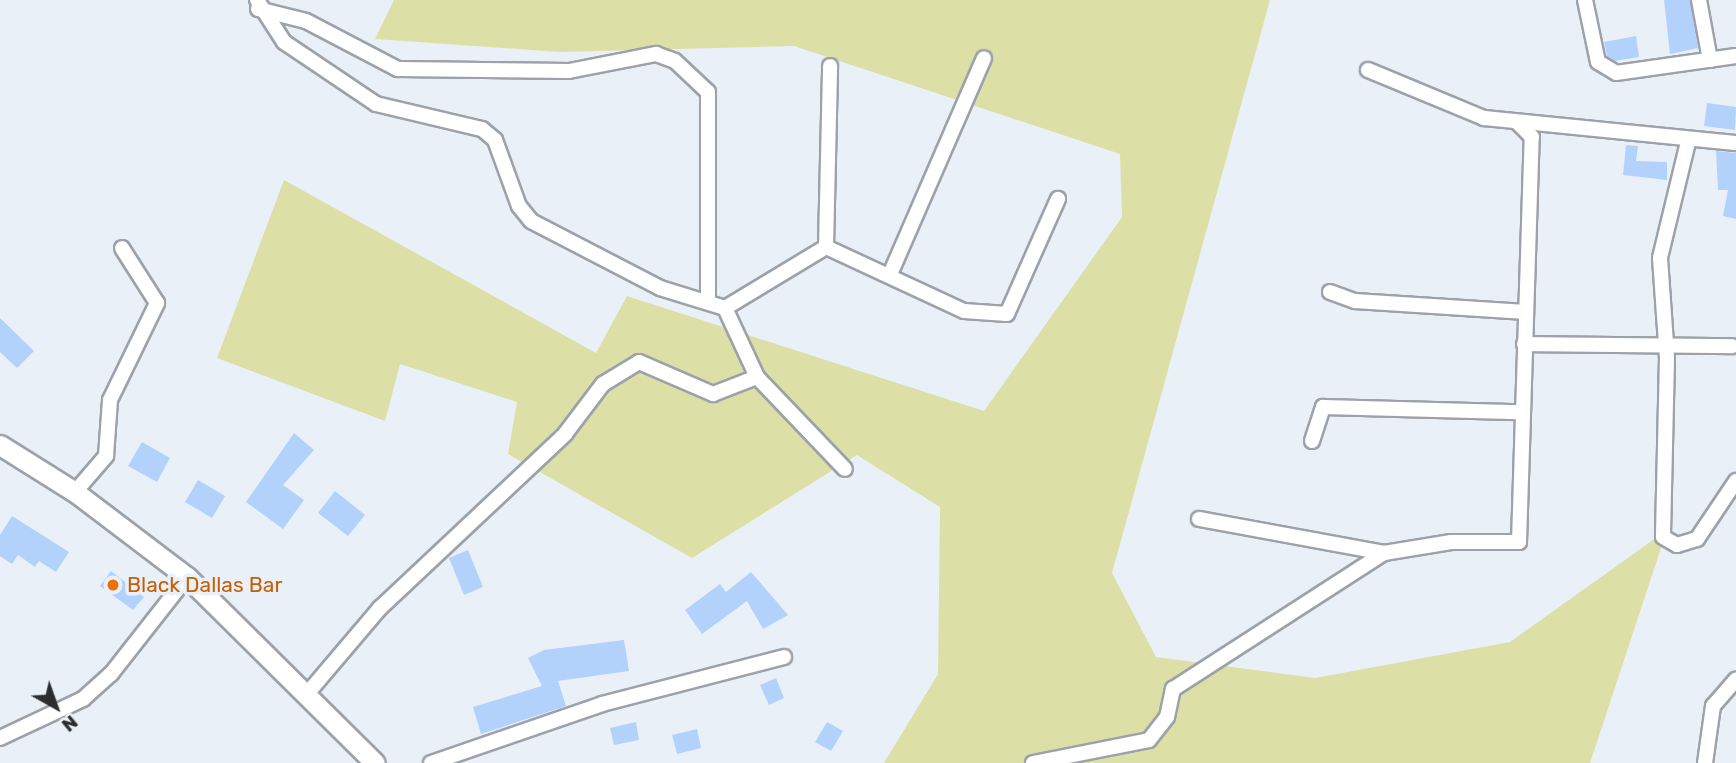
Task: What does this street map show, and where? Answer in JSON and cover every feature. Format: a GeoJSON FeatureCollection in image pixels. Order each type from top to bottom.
{"type":"FeatureCollection","features":[{"type":"Feature","properties":{"kind":"main road"},"geometry":{"type":"LineString","coordinates":[[0,445],[75,492],[187,577],[375,763]]}},
{"type":"Feature","properties":{"kind":"street"},"geometry":{"type":"LineString","coordinates":[[1584,0],[1598,62],[1616,73],[1736,56]]}},
{"type":"Feature","properties":{"kind":"street"},"geometry":{"type":"LineString","coordinates":[[1699,0],[1710,60]]}},
{"type":"Feature","properties":{"kind":"street"},"geometry":{"type":"LineString","coordinates":[[258,5],[306,21],[398,69],[569,71],[656,54],[675,61],[708,92],[708,302]]}},
{"type":"Feature","properties":{"kind":"street"},"geometry":{"type":"LineString","coordinates":[[258,5],[285,42],[376,104],[482,129],[495,141],[519,206],[531,221],[660,288],[725,308],[757,377],[845,469]]}},
{"type":"Feature","properties":{"kind":"street"},"geometry":{"type":"LineString","coordinates":[[891,272],[984,58]]}},
{"type":"Feature","properties":{"kind":"street"},"geometry":{"type":"LineString","coordinates":[[826,247],[830,66]]}},
{"type":"Feature","properties":{"kind":"street"},"geometry":{"type":"LineString","coordinates":[[1368,70],[1483,118],[1688,142],[1736,143]]}},
{"type":"Feature","properties":{"kind":"street"},"geometry":{"type":"LineString","coordinates":[[1199,519],[1384,553],[1451,542],[1518,542],[1520,412],[1532,138],[1518,123]]}},
{"type":"Feature","properties":{"kind":"street"},"geometry":{"type":"LineString","coordinates":[[1688,142],[1660,258],[1666,347],[1663,537],[1677,545],[1697,539],[1736,481]]}},
{"type":"Feature","properties":{"kind":"street"},"geometry":{"type":"LineString","coordinates":[[826,247],[891,272],[964,311],[1007,314],[1058,199]]}},
{"type":"Feature","properties":{"kind":"street"},"geometry":{"type":"LineString","coordinates":[[725,308],[826,247]]}},
{"type":"Feature","properties":{"kind":"street"},"geometry":{"type":"LineString","coordinates":[[75,492],[106,456],[110,400],[157,303],[122,248]]}},
{"type":"Feature","properties":{"kind":"street"},"geometry":{"type":"LineString","coordinates":[[1330,292],[1355,301],[1526,312]]}},
{"type":"Feature","properties":{"kind":"street"},"geometry":{"type":"LineString","coordinates":[[1524,344],[1732,346]]}},
{"type":"Feature","properties":{"kind":"street"},"geometry":{"type":"LineString","coordinates":[[307,694],[380,608],[565,434],[603,384],[639,362],[713,394],[757,377]]}},
{"type":"Feature","properties":{"kind":"street"},"geometry":{"type":"LineString","coordinates":[[1312,441],[1324,407],[1520,412]]}},
{"type":"Feature","properties":{"kind":"street"},"geometry":{"type":"LineString","coordinates":[[1033,763],[1149,740],[1167,717],[1173,689],[1384,553]]}},
{"type":"Feature","properties":{"kind":"street"},"geometry":{"type":"LineString","coordinates":[[0,738],[83,699],[111,674],[187,577]]}},
{"type":"Feature","properties":{"kind":"street"},"geometry":{"type":"LineString","coordinates":[[431,763],[601,704],[784,657]]}},
{"type":"Feature","properties":{"kind":"street"},"geometry":{"type":"LineString","coordinates":[[1705,763],[1713,706],[1736,680]]}},
{"type":"Feature","properties":{"kind":"green space"},"geometry":{"type":"Polygon","coordinates":[[[394,0],[1270,0],[1112,573],[1156,657],[1315,678],[1510,642],[1667,530],[1590,763],[884,763],[938,674],[940,507],[857,455],[692,558],[508,454],[517,402],[400,364],[385,421],[217,358],[284,180],[596,353],[627,296],[984,411],[1122,217],[1120,154],[794,46],[560,52],[375,39],[394,0]]]}},
{"type":"Feature","properties":{"kind":"building"},"geometry":{"type":"Polygon","coordinates":[[[1664,0],[1690,0],[1698,48],[1670,54],[1664,0]]]}},
{"type":"Feature","properties":{"kind":"building"},"geometry":{"type":"Polygon","coordinates":[[[1636,36],[1639,57],[1615,61],[1607,56],[1604,42],[1636,36]]]}},
{"type":"Feature","properties":{"kind":"building"},"geometry":{"type":"Polygon","coordinates":[[[1707,103],[1736,107],[1735,130],[1704,126],[1707,103]]]}},
{"type":"Feature","properties":{"kind":"building"},"geometry":{"type":"Polygon","coordinates":[[[1626,145],[1638,146],[1636,161],[1667,162],[1667,180],[1623,175],[1626,145]]]}},
{"type":"Feature","properties":{"kind":"building"},"geometry":{"type":"Polygon","coordinates":[[[1716,151],[1736,153],[1736,219],[1723,216],[1728,190],[1718,190],[1716,151]]]}},
{"type":"Feature","properties":{"kind":"building"},"geometry":{"type":"Polygon","coordinates":[[[0,318],[34,351],[17,368],[0,352],[0,318]]]}},
{"type":"Feature","properties":{"kind":"building"},"geometry":{"type":"Polygon","coordinates":[[[294,433],[314,450],[283,485],[304,500],[283,529],[246,502],[294,433]]]}},
{"type":"Feature","properties":{"kind":"building"},"geometry":{"type":"Polygon","coordinates":[[[142,442],[170,458],[157,482],[128,466],[142,442]]]}},
{"type":"Feature","properties":{"kind":"building"},"geometry":{"type":"Polygon","coordinates":[[[198,480],[225,496],[212,518],[185,502],[198,480]]]}},
{"type":"Feature","properties":{"kind":"building"},"geometry":{"type":"Polygon","coordinates":[[[335,491],[365,515],[348,536],[318,513],[335,491]]]}},
{"type":"Feature","properties":{"kind":"building"},"geometry":{"type":"Polygon","coordinates":[[[12,516],[69,552],[56,572],[39,561],[35,567],[18,555],[12,564],[0,556],[0,535],[12,516]]]}},
{"type":"Feature","properties":{"kind":"building"},"geometry":{"type":"Polygon","coordinates":[[[468,550],[483,587],[464,595],[449,558],[468,550]]]}},
{"type":"Feature","properties":{"kind":"building"},"geometry":{"type":"Polygon","coordinates":[[[111,571],[144,597],[133,610],[100,586],[111,571]]]}},
{"type":"Feature","properties":{"kind":"building"},"geometry":{"type":"Polygon","coordinates":[[[751,572],[788,615],[763,629],[747,601],[702,634],[685,610],[720,584],[726,592],[751,572]]]}},
{"type":"Feature","properties":{"kind":"building"},"geometry":{"type":"Polygon","coordinates":[[[624,640],[629,671],[558,681],[566,706],[481,734],[473,707],[542,686],[528,658],[544,650],[624,640]]]}},
{"type":"Feature","properties":{"kind":"building"},"geometry":{"type":"Polygon","coordinates":[[[776,678],[784,698],[769,705],[760,685],[776,678]]]}},
{"type":"Feature","properties":{"kind":"building"},"geometry":{"type":"Polygon","coordinates":[[[636,722],[639,740],[614,745],[610,728],[636,722]]]}},
{"type":"Feature","properties":{"kind":"building"},"geometry":{"type":"Polygon","coordinates":[[[827,722],[843,731],[831,751],[815,742],[827,722]]]}},
{"type":"Feature","properties":{"kind":"building"},"geometry":{"type":"Polygon","coordinates":[[[697,729],[701,748],[677,754],[672,735],[697,729]]]}},
{"type":"Feature","properties":{"kind":"place","name":"Black Dallas Bar"},"geometry":{"type":"Point","coordinates":[113,585]}}]}
